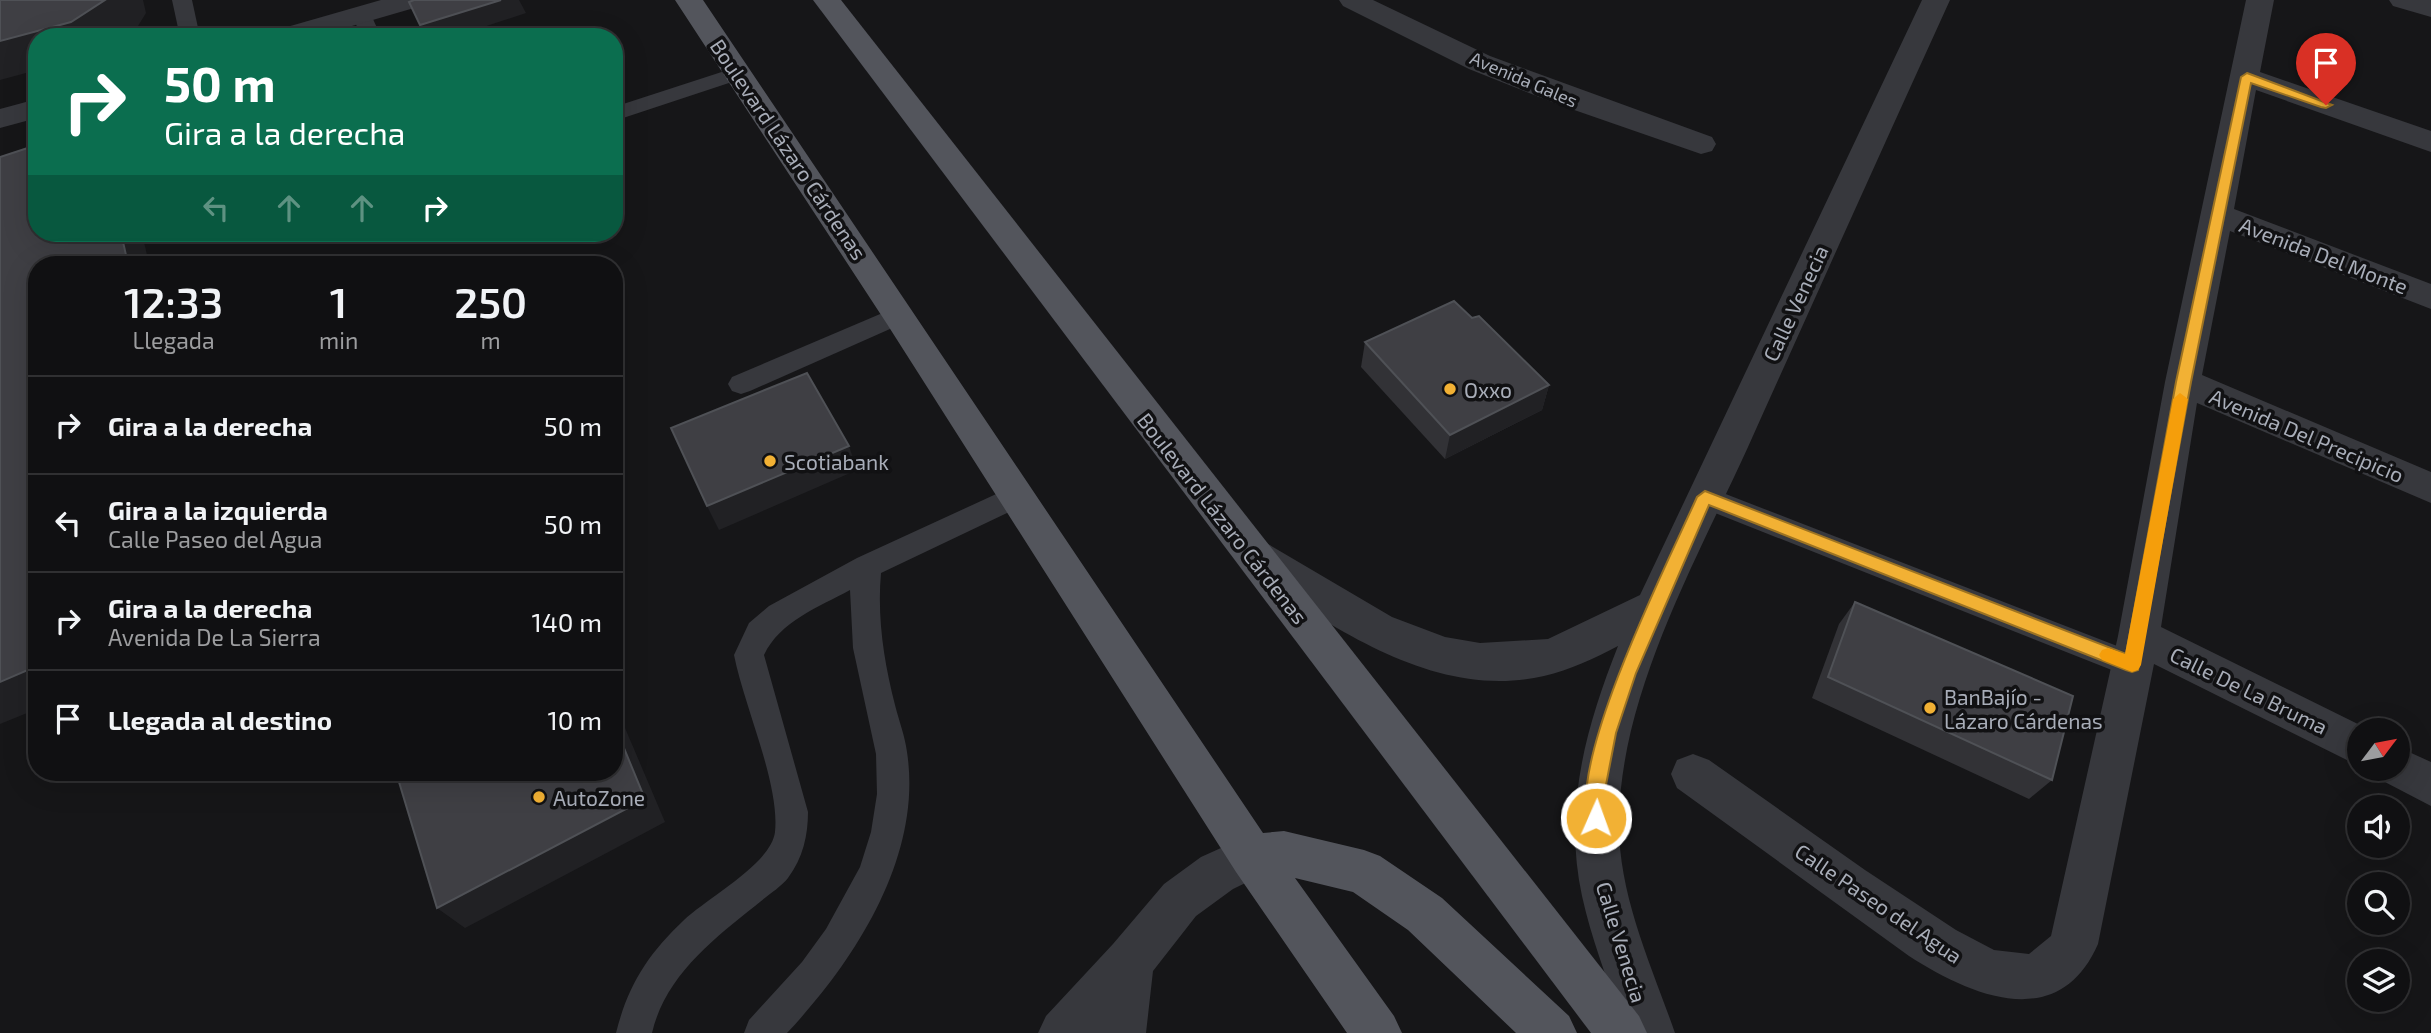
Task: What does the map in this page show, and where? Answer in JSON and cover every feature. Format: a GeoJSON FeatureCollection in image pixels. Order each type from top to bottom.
{"type":"FeatureCollection","features":[{"type":"Feature","properties":{"kind":"main road","name":"Boulevard Lázaro Cárdenas"},"geometry":{"type":"LineString","coordinates":[[689,0],[900,315],[1252,856],[1377,1033]]}},
{"type":"Feature","properties":{"kind":"main road","name":"Boulevard Lázaro Cárdenas"},"geometry":{"type":"LineString","coordinates":[[827,0],[1248,551],[1622,1033]]}},
{"type":"Feature","properties":{"kind":"main road"},"geometry":{"type":"LineString","coordinates":[[1252,856],[1284,853],[1364,872],[1425,914],[1552,1033]]}},
{"type":"Feature","properties":{"kind":"street"},"geometry":{"type":"LineString","coordinates":[[346,28],[367,25],[411,0]]}},
{"type":"Feature","properties":{"kind":"street","name":"Avenida Gales"},"geometry":{"type":"LineString","coordinates":[[1353,0],[1437,42],[1551,92],[1701,144]]}},
{"type":"Feature","properties":{"kind":"street","name":"Calle Venecia"},"geometry":{"type":"LineString","coordinates":[[1650,1033],[1618,942],[1604,893],[1596,846],[1596,790],[1607,733],[1627,673],[1655,607],[1936,0]]}},
{"type":"Feature","properties":{"kind":"street","name":"Calle Paseo del Agua"},"geometry":{"type":"LineString","coordinates":[[1693,774],[1864,899],[1971,965],[2010,979],[2038,977],[2056,968],[2074,944],[2135,650],[2183,382],[2247,77],[2260,0]]}},
{"type":"Feature","properties":{"kind":"street"},"geometry":{"type":"LineString","coordinates":[[2403,0],[2431,9]]}},
{"type":"Feature","properties":{"kind":"street"},"geometry":{"type":"LineString","coordinates":[[2247,77],[2431,142]]}},
{"type":"Feature","properties":{"kind":"street"},"geometry":{"type":"LineString","coordinates":[[0,119],[28,111]]}},
{"type":"Feature","properties":{"kind":"street","name":"Avenida Del Monte"},"geometry":{"type":"LineString","coordinates":[[2217,214],[2431,297]]}},
{"type":"Feature","properties":{"kind":"street","name":"Avenida Del Precipicio"},"geometry":{"type":"LineString","coordinates":[[2183,382],[2431,488]]}},
{"type":"Feature","properties":{"kind":"street"},"geometry":{"type":"LineString","coordinates":[[1248,551],[1339,609],[1384,632],[1446,656],[1497,663],[1545,658],[1593,640],[1655,607]]}},
{"type":"Feature","properties":{"kind":"street","name":"Calle De La Bruma"},"geometry":{"type":"LineString","coordinates":[[2135,650],[2347,741]]}},
{"type":"Feature","properties":{"kind":"street"},"geometry":{"type":"LineString","coordinates":[[2410,774],[2431,785]]}},
{"type":"Feature","properties":{"kind":"street"},"geometry":{"type":"LineString","coordinates":[[1063,1033],[1130,961],[1180,900],[1217,873],[1252,856]]}},
{"type":"Feature","properties":{"kind":"street"},"geometry":{"type":"LineString","coordinates":[[1121,1033],[1130,961]]}},
{"type":"Feature","properties":{"kind":"lane"},"geometry":{"type":"LineString","coordinates":[[181,0],[188,28]]}},
{"type":"Feature","properties":{"kind":"lane"},"geometry":{"type":"LineString","coordinates":[[623,111],[737,73]]}},
{"type":"Feature","properties":{"kind":"lane"},"geometry":{"type":"LineString","coordinates":[[741,384],[900,315]]}},
{"type":"Feature","properties":{"kind":"lane"},"geometry":{"type":"LineString","coordinates":[[634,1033],[641,1003],[666,965],[697,931],[776,867],[792,838],[792,812],[785,781],[749,655],[760,632],[779,615],[867,566],[1018,495]]}},
{"type":"Feature","properties":{"kind":"lane"},"geometry":{"type":"LineString","coordinates":[[1705,497],[2135,650]]}},
{"type":"Feature","properties":{"kind":"lane"},"geometry":{"type":"LineString","coordinates":[[762,1033],[829,957],[870,888],[893,809],[892,754],[867,648],[863,593],[867,566]]}},
{"type":"Feature","properties":{"kind":"building"},"geometry":{"type":"Polygon","coordinates":[[[0,0],[105,0],[71,22],[49,28],[28,28],[28,34],[0,41],[0,0]]]}},
{"type":"Feature","properties":{"kind":"building"},"geometry":{"type":"Polygon","coordinates":[[[501,0],[420,25],[409,2],[501,0]]]}},
{"type":"Feature","properties":{"kind":"building"},"geometry":{"type":"Polygon","coordinates":[[[28,148],[28,242],[123,242],[126,256],[28,256],[28,670],[0,682],[0,157],[28,148]]]}},
{"type":"Feature","properties":{"kind":"building","name":"Oxxo"},"geometry":{"type":"Polygon","coordinates":[[[1454,301],[1472,318],[1479,316],[1549,385],[1450,435],[1365,342],[1454,301]]]}},
{"type":"Feature","properties":{"kind":"building","name":"Scotiabank"},"geometry":{"type":"Polygon","coordinates":[[[807,373],[849,446],[707,506],[671,428],[807,373]]]}},
{"type":"Feature","properties":{"kind":"building","name":"BanBajío - Lázaro Cárdenas"},"geometry":{"type":"Polygon","coordinates":[[[1855,602],[2073,696],[2052,780],[1828,677],[1855,602]]]}},
{"type":"Feature","properties":{"kind":"building","name":"AutoZone"},"geometry":{"type":"Polygon","coordinates":[[[623,746],[645,799],[437,908],[399,781],[623,781],[623,746]]]}},
{"type":"Feature","properties":{"kind":"slow traffic"},"geometry":{"type":"LineString","coordinates":[[2108,655],[2132,665],[2180,399]]}},
{"type":"Feature","properties":{"kind":"place","name":"Oxxo"},"geometry":{"type":"Point","coordinates":[1450,389]}},
{"type":"Feature","properties":{"kind":"place","name":"Scotiabank"},"geometry":{"type":"Point","coordinates":[770,461]}},
{"type":"Feature","properties":{"kind":"place","name":"BanBajío - Lázaro Cárdenas"},"geometry":{"type":"Point","coordinates":[1930,708]}},
{"type":"Feature","properties":{"kind":"place","name":"AutoZone"},"geometry":{"type":"Point","coordinates":[539,797]}},
{"type":"Feature","properties":{"kind":"route"},"geometry":{"type":"LineString","coordinates":[[1596,818],[1596,790],[1607,733],[1627,673],[1705,497],[2132,665],[2183,382],[2247,77],[2326,105]]}}]}
